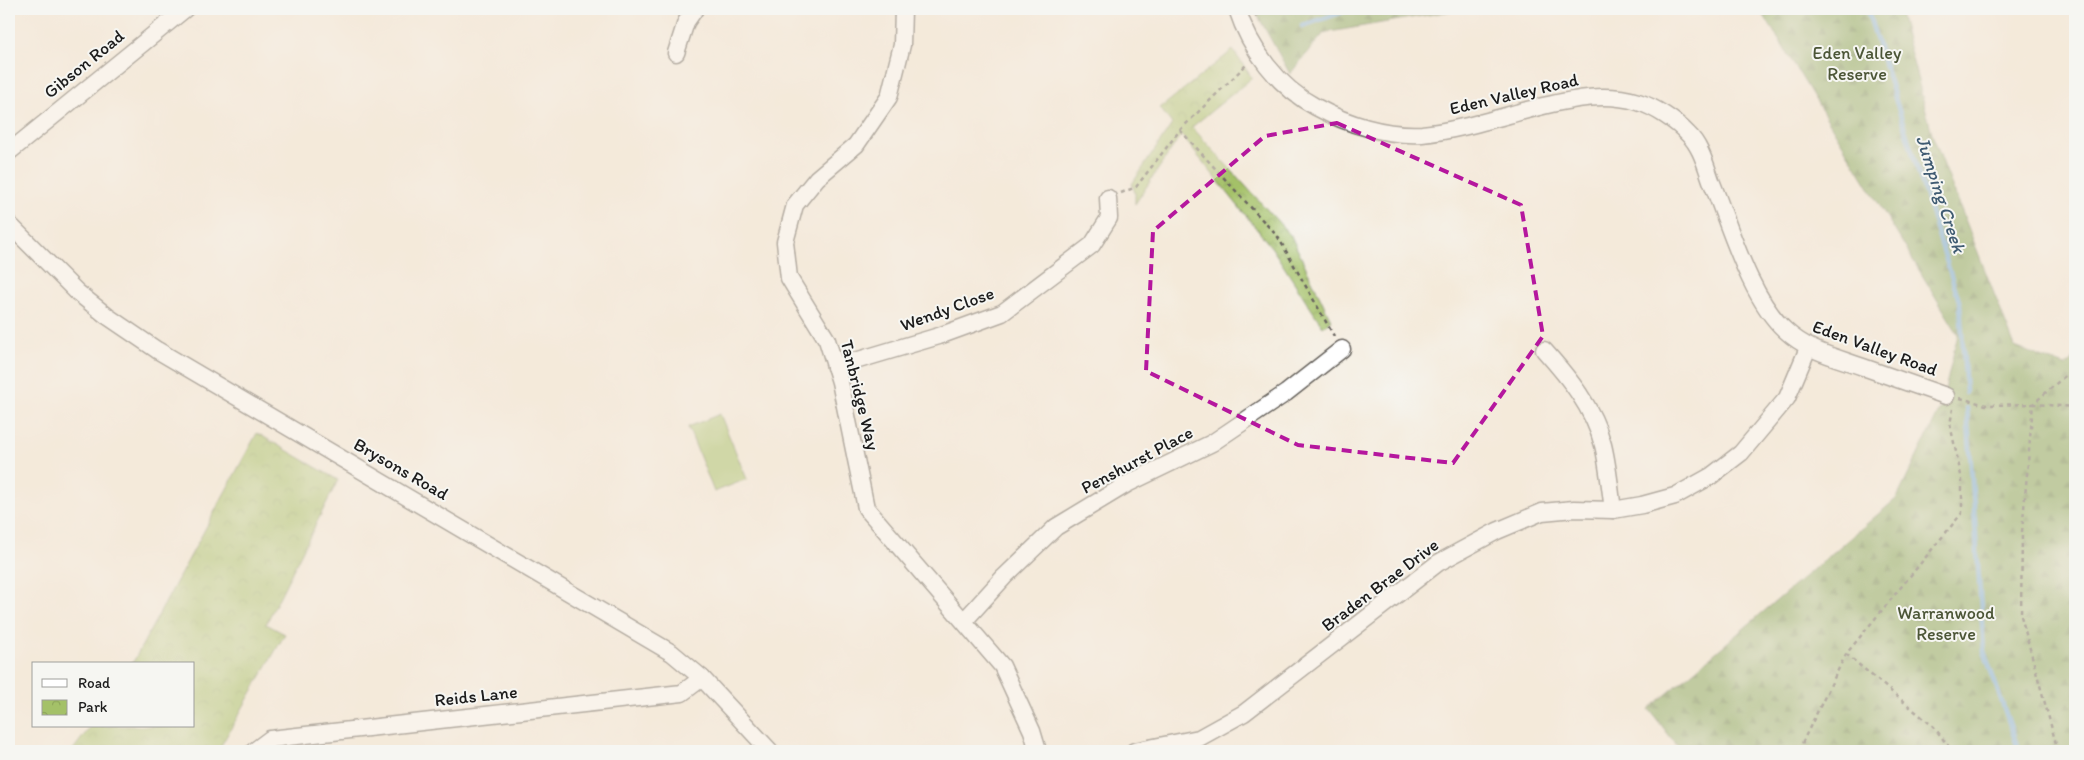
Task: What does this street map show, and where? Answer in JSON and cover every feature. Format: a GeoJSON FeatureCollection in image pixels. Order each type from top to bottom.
{"type":"FeatureCollection","features":[{"type":"Feature","properties":{"kind":"street","name":"Gibson Road"},"geometry":{"type":"LineString","coordinates":[[9,152],[185,9]]}},
{"type":"Feature","properties":{"kind":"street"},"geometry":{"type":"LineString","coordinates":[[676,53],[686,22],[695,9]]}},
{"type":"Feature","properties":{"kind":"street","name":"Tanbridge Way"},"geometry":{"type":"LineString","coordinates":[[903,9],[902,45],[889,97],[856,145],[818,178],[795,205],[785,242],[789,278],[826,340],[840,382],[866,508],[1002,666],[1032,731],[1038,751]]}},
{"type":"Feature","properties":{"kind":"street","name":"Eden Valley Road"},"geometry":{"type":"LineString","coordinates":[[1237,9],[1243,26],[1258,52],[1285,86],[1308,103],[1356,124],[1390,132],[1422,134],[1447,130],[1577,98],[1613,97],[1639,102],[1658,112],[1689,134],[1700,152],[1746,269],[1768,310],[1784,330],[1808,348],[1951,396]]}},
{"type":"Feature","properties":{"kind":"street","name":"Wendy Close"},"geometry":{"type":"LineString","coordinates":[[835,367],[939,336],[1002,313],[1092,245],[1109,218],[1108,198]]}},
{"type":"Feature","properties":{"kind":"street","name":"Brysons Road"},"geometry":{"type":"LineString","coordinates":[[9,224],[77,292],[106,316],[158,350],[672,653],[702,678],[770,751]]}},
{"type":"Feature","properties":{"kind":"street","name":"Braden Brae Drive"},"geometry":{"type":"LineString","coordinates":[[1134,751],[1199,738],[1244,714],[1438,563],[1497,531],[1542,512],[1574,509],[1613,510],[1642,505],[1674,496],[1711,476],[1741,453],[1787,398],[1808,348]]}},
{"type":"Feature","properties":{"kind":"street","name":"Penshurst Place"},"geometry":{"type":"LineString","coordinates":[[964,622],[1004,577],[1056,527],[1127,484],[1212,443],[1286,393],[1342,349]]}},
{"type":"Feature","properties":{"kind":"street"},"geometry":{"type":"LineString","coordinates":[[1544,350],[1578,390],[1593,417],[1603,445],[1613,510]]}},
{"type":"Feature","properties":{"kind":"street","name":"Reids Lane"},"geometry":{"type":"LineString","coordinates":[[254,751],[270,739],[682,693],[702,678]]}},
{"type":"Feature","properties":{"kind":"path"},"geometry":{"type":"LineString","coordinates":[[1108,198],[1136,187],[1180,130],[1258,52]]}},
{"type":"Feature","properties":{"kind":"path"},"geometry":{"type":"LineString","coordinates":[[1180,130],[1278,237],[1342,349]]}},
{"type":"Feature","properties":{"kind":"path"},"geometry":{"type":"LineString","coordinates":[[2058,751],[2021,616],[2022,532],[2033,404],[2075,366]]}},
{"type":"Feature","properties":{"kind":"path"},"geometry":{"type":"LineString","coordinates":[[1800,751],[1803,741],[1846,654],[1962,513],[1962,480],[1950,424],[1951,396],[1986,405],[2033,404],[2075,407]]}},
{"type":"Feature","properties":{"kind":"path"},"geometry":{"type":"LineString","coordinates":[[1846,654],[1934,727],[1952,751]]}},
{"type":"Feature","properties":{"kind":"highlighted area"},"geometry":{"type":"Polygon","coordinates":[[[1337,123],[1521,205],[1543,336],[1453,463],[1298,445],[1146,371],[1153,231],[1265,136],[1337,123]]]}},
{"type":"Feature","properties":{"kind":"green space"},"geometry":{"type":"Polygon","coordinates":[[[1254,9],[1463,9],[1324,33],[1290,74],[1254,9]]]}},
{"type":"Feature","properties":{"kind":"green space","name":"Warranwood Reserve"},"geometry":{"type":"Polygon","coordinates":[[[1760,9],[1899,9],[1933,137],[2015,347],[2065,366],[2075,358],[2075,751],[1681,751],[1649,709],[1897,498],[1941,407],[1958,334],[1760,9]]]}},
{"type":"Feature","properties":{"kind":"green space"},"geometry":{"type":"Polygon","coordinates":[[[1233,50],[1252,78],[1192,127],[1291,236],[1331,320],[1323,327],[1272,248],[1181,135],[1135,204],[1135,193],[1132,184],[1172,124],[1160,108],[1233,50]]]}},
{"type":"Feature","properties":{"kind":"green space"},"geometry":{"type":"Polygon","coordinates":[[[720,414],[747,479],[714,492],[688,427],[720,414]]]}},
{"type":"Feature","properties":{"kind":"green space"},"geometry":{"type":"Polygon","coordinates":[[[257,433],[338,480],[266,624],[285,634],[218,751],[72,751],[89,728],[195,728],[195,662],[133,662],[257,433]]]}},
{"type":"Feature","properties":{"kind":"waterway","name":"Jumping Creek"},"geometry":{"type":"LineString","coordinates":[[1302,26],[1351,9]]}},
{"type":"Feature","properties":{"kind":"waterway","name":"Jumping Creek"},"geometry":{"type":"LineString","coordinates":[[1867,9],[1960,304],[1966,392]]}},
{"type":"Feature","properties":{"kind":"waterway","name":"Jumping Creek"},"geometry":{"type":"LineString","coordinates":[[1967,408],[1984,651],[2019,751]]}},
{"type":"Feature","properties":{"kind":"park label","name":"Eden Valley Reserve"},"geometry":{"type":"Point","coordinates":[1857,63]}}]}
